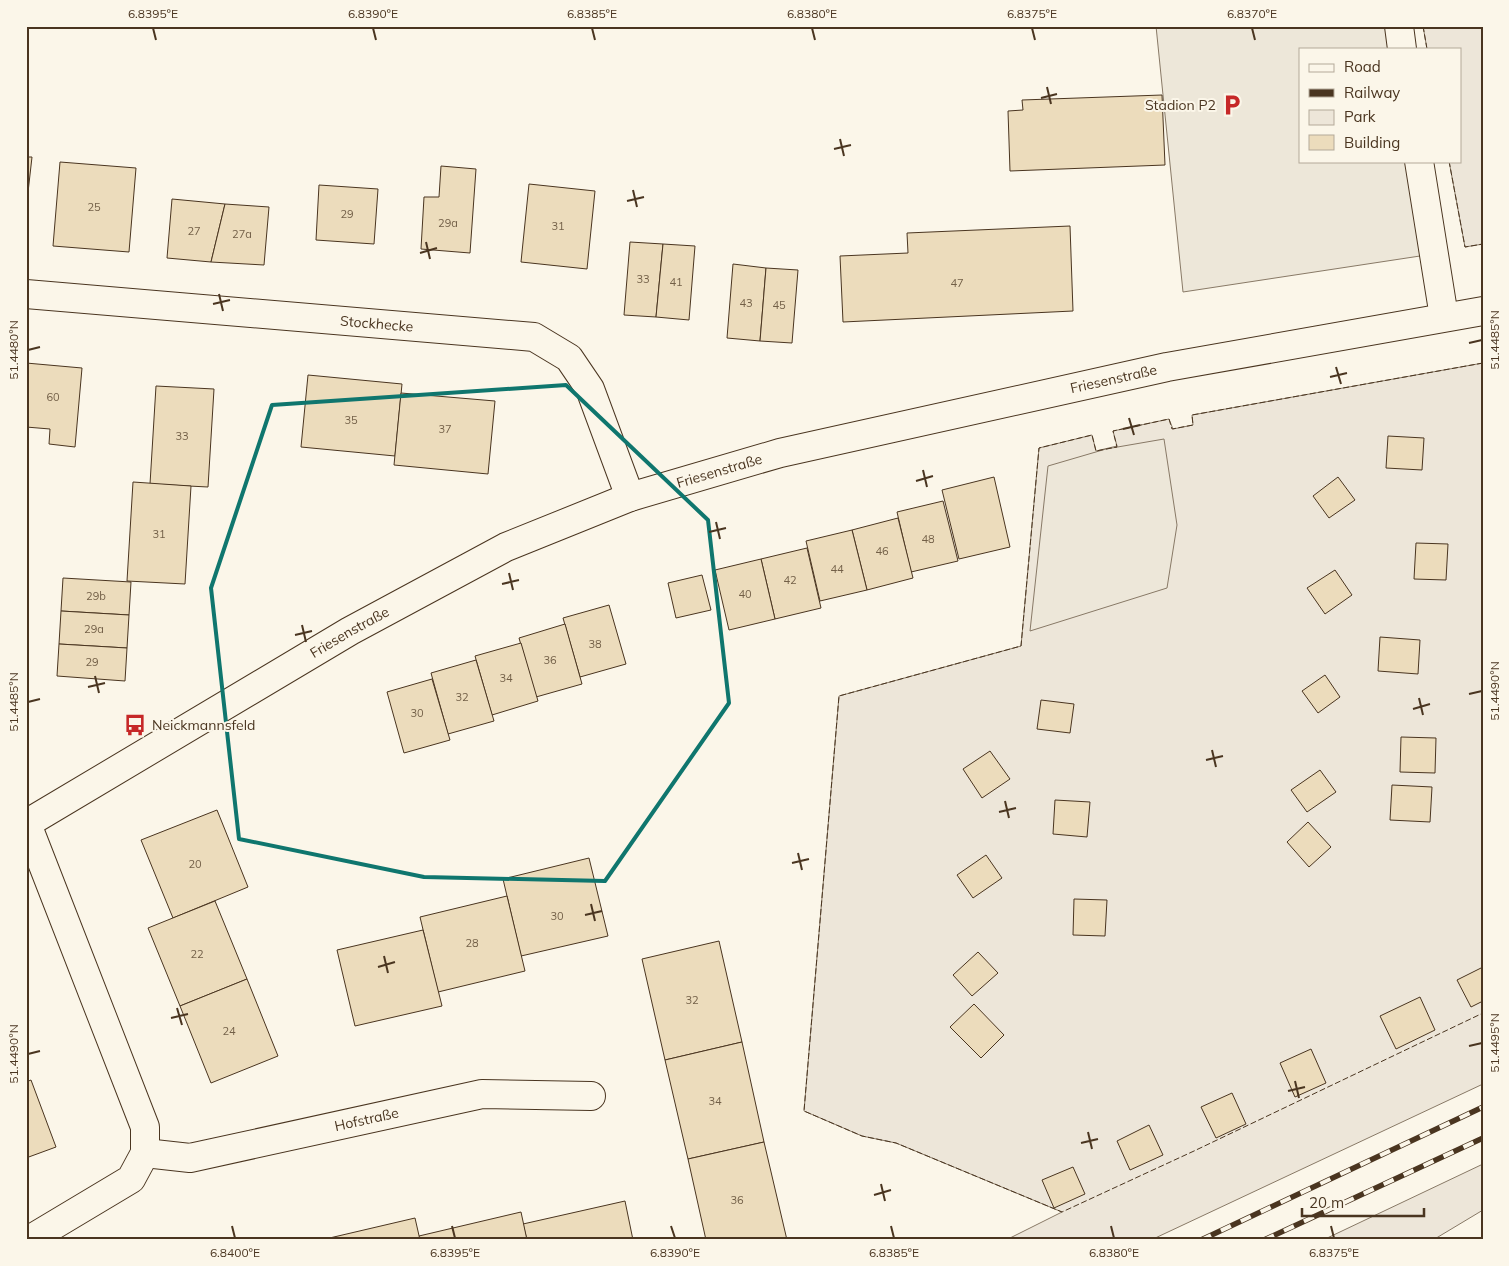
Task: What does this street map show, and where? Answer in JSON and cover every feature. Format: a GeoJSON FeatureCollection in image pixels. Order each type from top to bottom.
{"type":"FeatureCollection","features":[{"type":"Feature","properties":{"kind":"street"},"geometry":{"type":"LineString","coordinates":[[1399,26],[1402,48]]}},
{"type":"Feature","properties":{"kind":"street"},"geometry":{"type":"LineString","coordinates":[[1420,162],[1444,317]]}},
{"type":"Feature","properties":{"kind":"street","name":"Stockhecke"},"geometry":{"type":"LineString","coordinates":[[26,294],[534,337],[569,358],[590,390],[630,497]]}},
{"type":"Feature","properties":{"kind":"street","name":"Friesenstraße"},"geometry":{"type":"LineString","coordinates":[[27,824],[350,631],[506,547],[630,497],[780,453],[1118,377],[1483,311]]}},
{"type":"Feature","properties":{"kind":"street"},"geometry":{"type":"LineString","coordinates":[[27,824],[146,1126],[144,1153],[131,1179],[28,1240]]}},
{"type":"Feature","properties":{"kind":"street","name":"Hofstraße"},"geometry":{"type":"LineString","coordinates":[[144,1153],[190,1158],[482,1094],[591,1096]]}},
{"type":"Feature","properties":{"kind":"highlighted area"},"geometry":{"type":"Polygon","coordinates":[[[566,385],[708,520],[729,703],[605,881],[424,877],[239,839],[211,588],[272,405],[566,385]]]}},
{"type":"Feature","properties":{"kind":"green space"},"geometry":{"type":"Polygon","coordinates":[[[1423,26],[1483,26],[1483,244],[1465,247],[1449,162],[1462,162],[1462,48],[1427,48],[1423,26]]]}},
{"type":"Feature","properties":{"kind":"green space"},"geometry":{"type":"Polygon","coordinates":[[[1483,363],[1483,1084],[1151,1240],[1006,1240],[1062,1212],[896,1143],[862,1136],[804,1111],[839,696],[1021,646],[1039,448],[1092,435],[1096,451],[1117,446],[1113,431],[1169,419],[1173,429],[1193,425],[1192,415],[1483,363]]]}},
{"type":"Feature","properties":{"kind":"green space"},"geometry":{"type":"Polygon","coordinates":[[[1483,1164],[1483,1210],[1433,1240],[1323,1240],[1483,1164]]]}},
{"type":"Feature","properties":{"kind":"shaded area","name":"Stadion P2"},"geometry":{"type":"Polygon","coordinates":[[[1156,26],[1389,26],[1392,48],[1299,48],[1299,162],[1408,162],[1420,256],[1183,292],[1156,26]]]}},
{"type":"Feature","properties":{"kind":"shaded area"},"geometry":{"type":"Polygon","coordinates":[[[1164,439],[1177,525],[1167,588],[1030,631],[1048,466],[1106,449],[1164,439]]]}},
{"type":"Feature","properties":{"kind":"building"},"geometry":{"type":"Polygon","coordinates":[[[1162,95],[1165,165],[1010,171],[1008,111],[1023,110],[1022,100],[1162,95]]]}},
{"type":"Feature","properties":{"kind":"building"},"geometry":{"type":"Polygon","coordinates":[[[26,157],[32,157],[26,210],[26,157]]]}},
{"type":"Feature","properties":{"kind":"building"},"geometry":{"type":"Polygon","coordinates":[[[60,162],[136,168],[129,252],[53,246],[60,162]]]}},
{"type":"Feature","properties":{"kind":"building"},"geometry":{"type":"Polygon","coordinates":[[[441,166],[476,169],[470,253],[421,249],[424,197],[439,197],[441,166]]]}},
{"type":"Feature","properties":{"kind":"building"},"geometry":{"type":"Polygon","coordinates":[[[529,184],[595,191],[587,269],[521,262],[529,184]]]}},
{"type":"Feature","properties":{"kind":"building"},"geometry":{"type":"Polygon","coordinates":[[[319,185],[378,189],[374,244],[316,240],[319,185]]]}},
{"type":"Feature","properties":{"kind":"building"},"geometry":{"type":"Polygon","coordinates":[[[172,199],[225,204],[211,262],[167,258],[172,199]]]}},
{"type":"Feature","properties":{"kind":"building"},"geometry":{"type":"Polygon","coordinates":[[[225,204],[269,207],[264,265],[211,262],[225,204]]]}},
{"type":"Feature","properties":{"kind":"building"},"geometry":{"type":"Polygon","coordinates":[[[1070,226],[1073,311],[843,322],[840,256],[908,253],[907,233],[1070,226]]]}},
{"type":"Feature","properties":{"kind":"building"},"geometry":{"type":"Polygon","coordinates":[[[630,242],[663,244],[656,317],[624,315],[630,242]]]}},
{"type":"Feature","properties":{"kind":"building"},"geometry":{"type":"Polygon","coordinates":[[[663,244],[695,246],[689,320],[656,317],[663,244]]]}},
{"type":"Feature","properties":{"kind":"building"},"geometry":{"type":"Polygon","coordinates":[[[733,264],[766,268],[760,341],[727,338],[733,264]]]}},
{"type":"Feature","properties":{"kind":"building"},"geometry":{"type":"Polygon","coordinates":[[[766,268],[798,270],[792,343],[760,341],[766,268]]]}},
{"type":"Feature","properties":{"kind":"building"},"geometry":{"type":"Polygon","coordinates":[[[26,363],[82,368],[75,447],[49,444],[50,429],[26,427],[26,363]]]}},
{"type":"Feature","properties":{"kind":"building"},"geometry":{"type":"Polygon","coordinates":[[[308,375],[402,384],[395,456],[301,447],[308,375]]]}},
{"type":"Feature","properties":{"kind":"building"},"geometry":{"type":"Polygon","coordinates":[[[156,386],[214,389],[208,487],[150,484],[156,386]]]}},
{"type":"Feature","properties":{"kind":"building"},"geometry":{"type":"Polygon","coordinates":[[[401,393],[495,401],[488,474],[394,465],[401,393]]]}},
{"type":"Feature","properties":{"kind":"building"},"geometry":{"type":"Polygon","coordinates":[[[1388,436],[1424,438],[1422,470],[1386,468],[1388,436]]]}},
{"type":"Feature","properties":{"kind":"building"},"geometry":{"type":"Polygon","coordinates":[[[994,477],[1010,547],[959,559],[942,490],[994,477]]]}},
{"type":"Feature","properties":{"kind":"building"},"geometry":{"type":"Polygon","coordinates":[[[1338,477],[1355,500],[1329,518],[1313,496],[1338,477]]]}},
{"type":"Feature","properties":{"kind":"building"},"geometry":{"type":"Polygon","coordinates":[[[133,482],[191,486],[185,584],[127,581],[133,482]]]}},
{"type":"Feature","properties":{"kind":"building"},"geometry":{"type":"Polygon","coordinates":[[[943,501],[958,561],[911,572],[897,512],[943,501]]]}},
{"type":"Feature","properties":{"kind":"building"},"geometry":{"type":"Polygon","coordinates":[[[898,518],[913,578],[867,590],[852,530],[898,518]]]}},
{"type":"Feature","properties":{"kind":"building"},"geometry":{"type":"Polygon","coordinates":[[[852,530],[867,590],[820,601],[806,541],[852,530]]]}},
{"type":"Feature","properties":{"kind":"building"},"geometry":{"type":"Polygon","coordinates":[[[1416,543],[1448,544],[1446,580],[1414,579],[1416,543]]]}},
{"type":"Feature","properties":{"kind":"building"},"geometry":{"type":"Polygon","coordinates":[[[807,548],[821,608],[775,619],[761,559],[807,548]]]}},
{"type":"Feature","properties":{"kind":"building"},"geometry":{"type":"Polygon","coordinates":[[[761,559],[775,619],[729,630],[715,570],[761,559]]]}},
{"type":"Feature","properties":{"kind":"building"},"geometry":{"type":"Polygon","coordinates":[[[1335,570],[1352,595],[1325,614],[1307,588],[1335,570]]]}},
{"type":"Feature","properties":{"kind":"building"},"geometry":{"type":"Polygon","coordinates":[[[702,575],[711,610],[676,618],[668,583],[702,575]]]}},
{"type":"Feature","properties":{"kind":"building"},"geometry":{"type":"Polygon","coordinates":[[[63,578],[131,582],[129,615],[61,611],[63,578]]]}},
{"type":"Feature","properties":{"kind":"building"},"geometry":{"type":"Polygon","coordinates":[[[609,605],[626,664],[580,677],[563,618],[609,605]]]}},
{"type":"Feature","properties":{"kind":"building"},"geometry":{"type":"Polygon","coordinates":[[[61,611],[129,615],[127,648],[59,644],[61,611]]]}},
{"type":"Feature","properties":{"kind":"building"},"geometry":{"type":"Polygon","coordinates":[[[565,624],[582,684],[536,697],[519,638],[565,624]]]}},
{"type":"Feature","properties":{"kind":"building"},"geometry":{"type":"Polygon","coordinates":[[[1380,637],[1420,640],[1418,674],[1378,671],[1380,637]]]}},
{"type":"Feature","properties":{"kind":"building"},"geometry":{"type":"Polygon","coordinates":[[[521,643],[538,701],[492,715],[475,656],[521,643]]]}},
{"type":"Feature","properties":{"kind":"building"},"geometry":{"type":"Polygon","coordinates":[[[59,644],[127,648],[125,681],[57,676],[59,644]]]}},
{"type":"Feature","properties":{"kind":"building"},"geometry":{"type":"Polygon","coordinates":[[[476,660],[494,721],[448,734],[431,673],[476,660]]]}},
{"type":"Feature","properties":{"kind":"building"},"geometry":{"type":"Polygon","coordinates":[[[1325,675],[1340,697],[1318,713],[1302,691],[1325,675]]]}},
{"type":"Feature","properties":{"kind":"building"},"geometry":{"type":"Polygon","coordinates":[[[432,679],[450,740],[404,753],[387,692],[432,679]]]}},
{"type":"Feature","properties":{"kind":"building"},"geometry":{"type":"Polygon","coordinates":[[[1041,700],[1074,704],[1070,733],[1037,729],[1041,700]]]}},
{"type":"Feature","properties":{"kind":"building"},"geometry":{"type":"Polygon","coordinates":[[[1401,737],[1436,738],[1435,773],[1400,772],[1401,737]]]}},
{"type":"Feature","properties":{"kind":"building"},"geometry":{"type":"Polygon","coordinates":[[[990,751],[1010,779],[982,798],[963,769],[990,751]]]}},
{"type":"Feature","properties":{"kind":"building"},"geometry":{"type":"Polygon","coordinates":[[[1320,770],[1336,792],[1307,812],[1291,790],[1320,770]]]}},
{"type":"Feature","properties":{"kind":"building"},"geometry":{"type":"Polygon","coordinates":[[[1392,785],[1432,787],[1430,822],[1390,820],[1392,785]]]}},
{"type":"Feature","properties":{"kind":"building"},"geometry":{"type":"Polygon","coordinates":[[[1055,800],[1090,802],[1087,837],[1053,834],[1055,800]]]}},
{"type":"Feature","properties":{"kind":"building"},"geometry":{"type":"Polygon","coordinates":[[[217,810],[248,887],[173,918],[141,840],[217,810]]]}},
{"type":"Feature","properties":{"kind":"building"},"geometry":{"type":"Polygon","coordinates":[[[1308,822],[1331,847],[1309,867],[1287,842],[1308,822]]]}},
{"type":"Feature","properties":{"kind":"building"},"geometry":{"type":"Polygon","coordinates":[[[986,855],[1002,878],[973,898],[957,875],[986,855]]]}},
{"type":"Feature","properties":{"kind":"building"},"geometry":{"type":"Polygon","coordinates":[[[589,858],[608,936],[521,956],[503,879],[589,858]]]}},
{"type":"Feature","properties":{"kind":"building"},"geometry":{"type":"Polygon","coordinates":[[[507,896],[525,971],[438,992],[420,917],[507,896]]]}},
{"type":"Feature","properties":{"kind":"building"},"geometry":{"type":"Polygon","coordinates":[[[1074,899],[1107,900],[1105,936],[1073,935],[1074,899]]]}},
{"type":"Feature","properties":{"kind":"building"},"geometry":{"type":"Polygon","coordinates":[[[215,901],[247,979],[180,1006],[148,928],[215,901]]]}},
{"type":"Feature","properties":{"kind":"building"},"geometry":{"type":"Polygon","coordinates":[[[423,930],[442,1006],[355,1026],[337,950],[423,930]]]}},
{"type":"Feature","properties":{"kind":"building"},"geometry":{"type":"Polygon","coordinates":[[[719,941],[742,1042],[665,1060],[642,959],[719,941]]]}},
{"type":"Feature","properties":{"kind":"building"},"geometry":{"type":"Polygon","coordinates":[[[978,952],[998,973],[972,996],[953,975],[978,952]]]}},
{"type":"Feature","properties":{"kind":"building"},"geometry":{"type":"Polygon","coordinates":[[[1483,967],[1483,1001],[1471,1007],[1457,980],[1483,967]]]}},
{"type":"Feature","properties":{"kind":"building"},"geometry":{"type":"Polygon","coordinates":[[[247,979],[278,1056],[211,1083],[180,1006],[247,979]]]}},
{"type":"Feature","properties":{"kind":"building"},"geometry":{"type":"Polygon","coordinates":[[[1420,997],[1435,1030],[1396,1049],[1380,1016],[1420,997]]]}},
{"type":"Feature","properties":{"kind":"building"},"geometry":{"type":"Polygon","coordinates":[[[974,1004],[1004,1035],[981,1058],[950,1027],[974,1004]]]}},
{"type":"Feature","properties":{"kind":"building"},"geometry":{"type":"Polygon","coordinates":[[[742,1042],[764,1142],[688,1159],[665,1060],[742,1042]]]}},
{"type":"Feature","properties":{"kind":"building"},"geometry":{"type":"Polygon","coordinates":[[[1311,1049],[1326,1083],[1295,1097],[1280,1063],[1311,1049]]]}},
{"type":"Feature","properties":{"kind":"building"},"geometry":{"type":"Polygon","coordinates":[[[31,1080],[56,1147],[26,1158],[26,1082],[31,1080]]]}},
{"type":"Feature","properties":{"kind":"building"},"geometry":{"type":"Polygon","coordinates":[[[1232,1093],[1246,1124],[1216,1138],[1201,1107],[1232,1093]]]}},
{"type":"Feature","properties":{"kind":"building"},"geometry":{"type":"Polygon","coordinates":[[[1149,1125],[1163,1155],[1130,1170],[1117,1141],[1149,1125]]]}},
{"type":"Feature","properties":{"kind":"building"},"geometry":{"type":"Polygon","coordinates":[[[764,1142],[787,1240],[706,1240],[688,1159],[764,1142]]]}},
{"type":"Feature","properties":{"kind":"building"},"geometry":{"type":"Polygon","coordinates":[[[1073,1167],[1085,1194],[1054,1208],[1042,1180],[1073,1167]]]}},
{"type":"Feature","properties":{"kind":"building"},"geometry":{"type":"Polygon","coordinates":[[[625,1201],[633,1240],[527,1240],[523,1224],[625,1201]]]}},
{"type":"Feature","properties":{"kind":"building"},"geometry":{"type":"Polygon","coordinates":[[[521,1212],[527,1240],[420,1240],[419,1236],[521,1212]]]}},
{"type":"Feature","properties":{"kind":"building"},"geometry":{"type":"Polygon","coordinates":[[[415,1218],[420,1240],[321,1240],[415,1218]]]}},
{"type":"Feature","properties":{"kind":"railway"},"geometry":{"type":"LineString","coordinates":[[1201,1240],[1483,1107]]}},
{"type":"Feature","properties":{"kind":"railway"},"geometry":{"type":"LineString","coordinates":[[1264,1240],[1483,1138]]}},
{"type":"Feature","properties":{"kind":"fence"},"geometry":{"type":"LineString","coordinates":[[1423,26],[1427,48]]}},
{"type":"Feature","properties":{"kind":"fence"},"geometry":{"type":"LineString","coordinates":[[1449,162],[1465,247],[1483,244]]}},
{"type":"Feature","properties":{"kind":"fence"},"geometry":{"type":"LineString","coordinates":[[1483,363],[1192,415],[1193,425],[1172,429],[1169,419],[1113,431],[1117,447],[1096,451],[1092,435],[1039,448],[1021,646],[839,696],[804,1111],[862,1136],[896,1143],[1062,1212],[1483,1013]]}},
{"type":"Feature","properties":{"kind":"place","name":"Stadion P2"},"geometry":{"type":"Point","coordinates":[1232,105]}},
{"type":"Feature","properties":{"kind":"place","name":"Neickmannsfeld"},"geometry":{"type":"Point","coordinates":[135,725]}}]}
